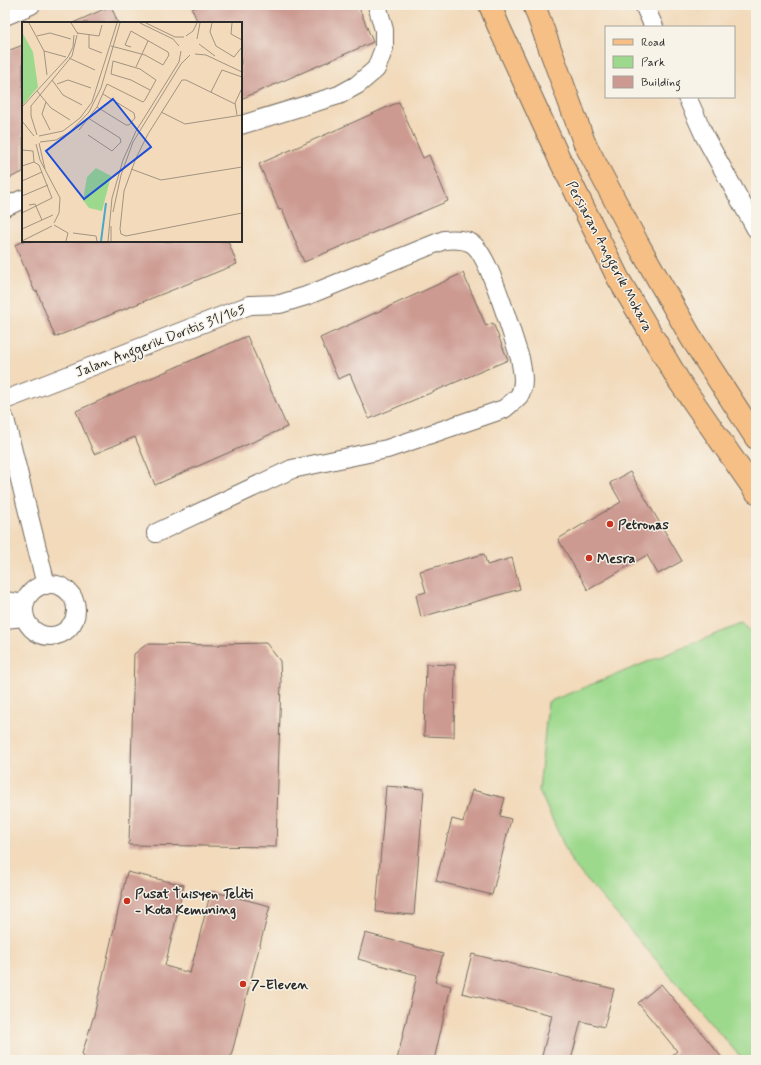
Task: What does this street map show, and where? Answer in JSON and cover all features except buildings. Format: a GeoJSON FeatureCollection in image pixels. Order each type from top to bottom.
{"type":"FeatureCollection","features":[{"type":"Feature","properties":{"kind":"main road","name":"Persiaran Anggerik Mokara"},"geometry":{"type":"LineString","coordinates":[[490,5],[558,158],[618,278],[679,381],[756,492]]}},
{"type":"Feature","properties":{"kind":"main road"},"geometry":{"type":"LineString","coordinates":[[534,5],[584,142],[638,244],[692,339],[742,419],[756,438]]}},
{"type":"Feature","properties":{"kind":"street"},"geometry":{"type":"LineString","coordinates":[[5,16],[31,5]]}},
{"type":"Feature","properties":{"kind":"street"},"geometry":{"type":"LineString","coordinates":[[242,125],[339,95],[357,85],[376,69],[384,48],[384,30],[377,5]]}},
{"type":"Feature","properties":{"kind":"street"},"geometry":{"type":"LineString","coordinates":[[644,5],[654,26]]}},
{"type":"Feature","properties":{"kind":"street"},"geometry":{"type":"LineString","coordinates":[[686,98],[705,137],[756,229]]}},
{"type":"Feature","properties":{"kind":"street"},"geometry":{"type":"LineString","coordinates":[[5,207],[22,200]]}},
{"type":"Feature","properties":{"kind":"street","name":"Jalan Anggerik Doritis 31/165"},"geometry":{"type":"LineString","coordinates":[[5,400],[250,305],[280,304],[306,296],[444,240],[456,239],[472,244],[482,255],[490,271],[520,358],[523,383],[519,395],[504,409],[387,449],[292,469],[156,533]]}},
{"type":"Feature","properties":{"kind":"street"},"geometry":{"type":"LineString","coordinates":[[5,418],[46,585]]}},
{"type":"Feature","properties":{"kind":"street"},"geometry":{"type":"LineString","coordinates":[[46,585],[59,586],[66,589],[76,607],[74,620],[70,626],[60,634],[48,636],[41,635],[29,626],[24,610],[28,597],[32,591],[46,585]]}},
{"type":"Feature","properties":{"kind":"street"},"geometry":{"type":"LineString","coordinates":[[5,601],[24,610]]}},
{"type":"Feature","properties":{"kind":"street"},"geometry":{"type":"LineString","coordinates":[[5,619],[24,610]]}},
{"type":"Feature","properties":{"kind":"green space"},"geometry":{"type":"Polygon","coordinates":[[[744,623],[756,637],[756,1060],[743,1060],[572,863],[539,790],[548,702],[744,623]]]}},
{"type":"Feature","properties":{"kind":"place","name":"Petronas"},"geometry":{"type":"Point","coordinates":[610,524]}},
{"type":"Feature","properties":{"kind":"place","name":"Mesra"},"geometry":{"type":"Point","coordinates":[589,558]}},
{"type":"Feature","properties":{"kind":"place","name":"Pusat Tuisyen Teliti - Kota Kemuning"},"geometry":{"type":"Point","coordinates":[127,901]}},
{"type":"Feature","properties":{"kind":"place","name":"7-Eleven"},"geometry":{"type":"Point","coordinates":[243,984]}}]}
